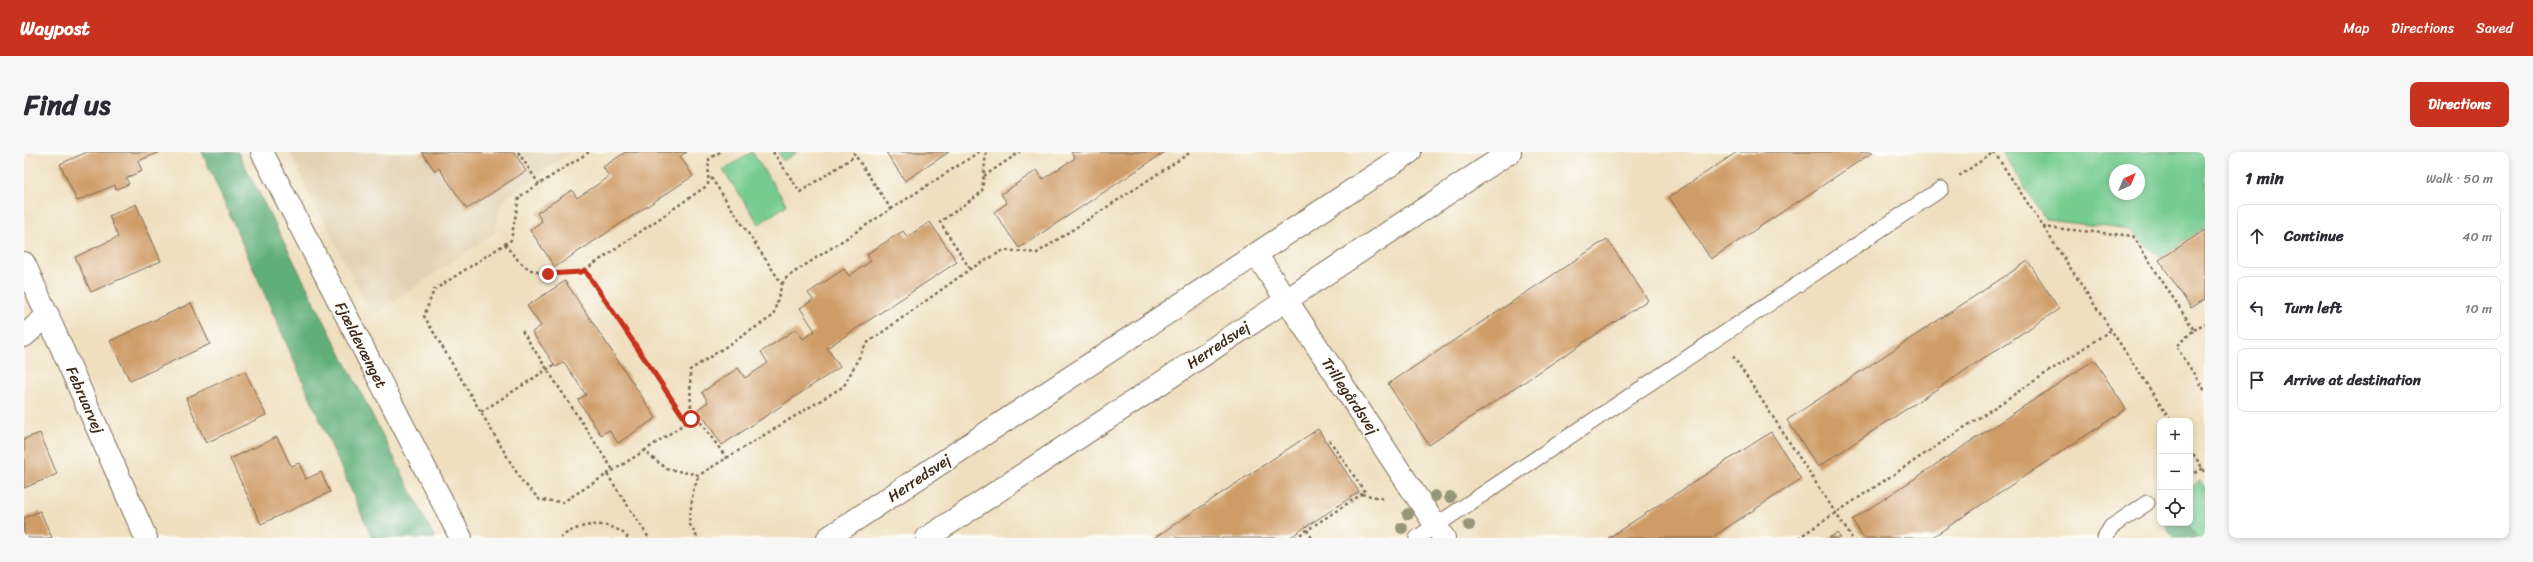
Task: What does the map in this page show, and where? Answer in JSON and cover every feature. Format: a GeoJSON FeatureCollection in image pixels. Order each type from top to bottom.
{"type":"FeatureCollection","features":[{"type":"Feature","properties":{"kind":"street","name":"Fjældevænget"},"geometry":{"type":"LineString","coordinates":[[262,152],[461,538]]}},
{"type":"Feature","properties":{"kind":"street","name":"Herredsvej"},"geometry":{"type":"LineString","coordinates":[[828,538],[1410,152]]}},
{"type":"Feature","properties":{"kind":"street","name":"Herredsvej"},"geometry":{"type":"LineString","coordinates":[[927,538],[1510,152]]}},
{"type":"Feature","properties":{"kind":"street","name":"Trillegårdsvej"},"geometry":{"type":"LineString","coordinates":[[1256,254],[1440,532]]}},
{"type":"Feature","properties":{"kind":"street","name":"Februarvej"},"geometry":{"type":"LineString","coordinates":[[24,263],[146,538]]}},
{"type":"Feature","properties":{"kind":"street"},"geometry":{"type":"LineString","coordinates":[[24,336],[48,315]]}},
{"type":"Feature","properties":{"kind":"lane"},"geometry":{"type":"LineString","coordinates":[[1417,538],[1440,532],[1720,335],[1941,189]]}},
{"type":"Feature","properties":{"kind":"lane"},"geometry":{"type":"LineString","coordinates":[[2105,538],[2111,527],[2147,503]]}},
{"type":"Feature","properties":{"kind":"path"},"geometry":{"type":"LineString","coordinates":[[518,152],[539,184]]}},
{"type":"Feature","properties":{"kind":"path"},"geometry":{"type":"LineString","coordinates":[[589,152],[519,196],[511,240],[434,290],[424,316],[521,480],[540,500],[563,502],[696,416],[728,460]]}},
{"type":"Feature","properties":{"kind":"path"},"geometry":{"type":"LineString","coordinates":[[504,244],[523,267],[535,273],[581,272],[708,185],[709,159],[720,152]]}},
{"type":"Feature","properties":{"kind":"path"},"geometry":{"type":"LineString","coordinates":[[773,152],[800,192],[855,156]]}},
{"type":"Feature","properties":{"kind":"path"},"geometry":{"type":"LineString","coordinates":[[853,152],[891,209]]}},
{"type":"Feature","properties":{"kind":"path"},"geometry":{"type":"LineString","coordinates":[[691,419],[690,370],[773,316],[782,284],[787,277],[979,152]]}},
{"type":"Feature","properties":{"kind":"path"},"geometry":{"type":"LineString","coordinates":[[970,269],[940,222],[982,192],[986,152]]}},
{"type":"Feature","properties":{"kind":"path"},"geometry":{"type":"LineString","coordinates":[[984,176],[1020,152]]}},
{"type":"Feature","properties":{"kind":"path"},"geometry":{"type":"LineString","coordinates":[[696,538],[689,523],[693,491],[700,475],[728,460],[844,386],[866,344],[970,269],[1004,250],[1037,253],[1191,152]]}},
{"type":"Feature","properties":{"kind":"path"},"geometry":{"type":"LineString","coordinates":[[1941,189],[1994,152],[2169,418]]}},
{"type":"Feature","properties":{"kind":"path"},"geometry":{"type":"LineString","coordinates":[[709,176],[782,284]]}},
{"type":"Feature","properties":{"kind":"path"},"geometry":{"type":"LineString","coordinates":[[2043,227],[2133,236],[2194,330]]}},
{"type":"Feature","properties":{"kind":"path"},"geometry":{"type":"LineString","coordinates":[[585,270],[687,422]]}},
{"type":"Feature","properties":{"kind":"path"},"geometry":{"type":"LineString","coordinates":[[2205,323],[2194,330],[2176,346],[2205,392]]}},
{"type":"Feature","properties":{"kind":"path"},"geometry":{"type":"LineString","coordinates":[[1798,538],[2111,330]]}},
{"type":"Feature","properties":{"kind":"path"},"geometry":{"type":"LineString","coordinates":[[522,331],[612,470]]}},
{"type":"Feature","properties":{"kind":"path"},"geometry":{"type":"LineString","coordinates":[[1720,335],[1852,538]]}},
{"type":"Feature","properties":{"kind":"path"},"geometry":{"type":"LineString","coordinates":[[481,412],[554,365]]}},
{"type":"Feature","properties":{"kind":"path"},"geometry":{"type":"LineString","coordinates":[[1295,538],[1365,492],[1328,438]]}},
{"type":"Feature","properties":{"kind":"path"},"geometry":{"type":"LineString","coordinates":[[644,451],[667,469],[700,475]]}},
{"type":"Feature","properties":{"kind":"path"},"geometry":{"type":"LineString","coordinates":[[2193,453],[2204,467],[2205,472]]}},
{"type":"Feature","properties":{"kind":"path"},"geometry":{"type":"LineString","coordinates":[[2193,474],[2204,467]]}},
{"type":"Feature","properties":{"kind":"path"},"geometry":{"type":"LineString","coordinates":[[607,474],[648,538]]}},
{"type":"Feature","properties":{"kind":"path"},"geometry":{"type":"LineString","coordinates":[[560,538],[576,528],[593,525],[605,525],[617,529],[628,538]]}},
{"type":"Feature","properties":{"kind":"path"},"geometry":{"type":"LineString","coordinates":[[1307,530],[1312,538]]}},
{"type":"Feature","properties":{"kind":"shaded area"},"geometry":{"type":"Polygon","coordinates":[[[289,152],[571,152],[503,200],[494,233],[372,316],[289,152]]]}},
{"type":"Feature","properties":{"kind":"green space"},"geometry":{"type":"Polygon","coordinates":[[[202,152],[238,152],[435,538],[372,538],[202,152]]]}},
{"type":"Feature","properties":{"kind":"green space"},"geometry":{"type":"Polygon","coordinates":[[[752,152],[787,205],[759,224],[723,170],[752,152]]]}},
{"type":"Feature","properties":{"kind":"green space"},"geometry":{"type":"Polygon","coordinates":[[[778,152],[797,152],[783,161],[778,152]]]}},
{"type":"Feature","properties":{"kind":"green space"},"geometry":{"type":"Polygon","coordinates":[[[2002,152],[2205,152],[2205,227],[2159,258],[2132,230],[2046,220],[2002,152]]]}},
{"type":"Feature","properties":{"kind":"green space"},"geometry":{"type":"Polygon","coordinates":[[[2200,481],[2205,489],[2205,538],[2197,538],[2189,526],[2193,526],[2193,486],[2200,481]]]}},
{"type":"Feature","properties":{"kind":"green space"},"geometry":{"type":"Polygon","coordinates":[[[2165,526],[2189,526],[2197,538],[2174,538],[2165,526]]]}},
{"type":"Feature","properties":{"kind":"building"},"geometry":{"type":"Polygon","coordinates":[[[87,152],[160,152],[138,161],[142,171],[126,178],[129,184],[116,189],[115,185],[77,201],[60,164],[87,152]]]}},
{"type":"Feature","properties":{"kind":"building"},"geometry":{"type":"Polygon","coordinates":[[[422,152],[514,152],[526,171],[467,209],[439,168],[435,171],[422,152]]]}},
{"type":"Feature","properties":{"kind":"building"},"geometry":{"type":"Polygon","coordinates":[[[626,152],[687,152],[680,156],[693,176],[555,267],[530,230],[542,221],[537,213],[572,190],[577,198],[609,177],[603,167],[626,152]]]}},
{"type":"Feature","properties":{"kind":"building"},"geometry":{"type":"Polygon","coordinates":[[[886,152],[949,152],[905,181],[886,152]]]}},
{"type":"Feature","properties":{"kind":"building"},"geometry":{"type":"Polygon","coordinates":[[[1071,152],[1165,152],[1019,248],[994,212],[1007,203],[1001,194],[1037,170],[1043,179],[1075,158],[1071,152]]]}},
{"type":"Feature","properties":{"kind":"building"},"geometry":{"type":"Polygon","coordinates":[[[1737,152],[1873,152],[1711,259],[1669,197],[1737,152]]]}},
{"type":"Feature","properties":{"kind":"building"},"geometry":{"type":"Polygon","coordinates":[[[136,204],[161,261],[91,292],[75,257],[118,237],[109,216],[136,204]]]}},
{"type":"Feature","properties":{"kind":"building"},"geometry":{"type":"Polygon","coordinates":[[[930,222],[957,262],[827,348],[840,367],[722,445],[698,409],[708,402],[702,392],[738,368],[745,378],[768,363],[761,352],[796,329],[803,339],[815,331],[800,308],[813,300],[808,293],[844,269],[849,276],[871,261],[867,254],[903,231],[907,237],[930,222]]]}},
{"type":"Feature","properties":{"kind":"building"},"geometry":{"type":"Polygon","coordinates":[[[2205,230],[2205,299],[2191,308],[2159,260],[2205,230]]]}},
{"type":"Feature","properties":{"kind":"building"},"geometry":{"type":"Polygon","coordinates":[[[1607,239],[1648,300],[1429,445],[1388,384],[1607,239]]]}},
{"type":"Feature","properties":{"kind":"building"},"geometry":{"type":"Polygon","coordinates":[[[2028,261],[2059,309],[1818,467],[1787,420],[2028,261]]]}},
{"type":"Feature","properties":{"kind":"building"},"geometry":{"type":"Polygon","coordinates":[[[565,281],[656,418],[618,443],[609,430],[601,435],[578,400],[586,395],[564,362],[556,367],[532,332],[541,326],[527,306],[565,281]]]}},
{"type":"Feature","properties":{"kind":"building"},"geometry":{"type":"Polygon","coordinates":[[[191,303],[210,344],[130,381],[110,341],[191,303]]]}},
{"type":"Feature","properties":{"kind":"building"},"geometry":{"type":"Polygon","coordinates":[[[2094,360],[2126,409],[1931,538],[1864,538],[1852,520],[2094,360]]]}},
{"type":"Feature","properties":{"kind":"building"},"geometry":{"type":"Polygon","coordinates":[[[245,371],[266,415],[206,443],[186,398],[245,371]]]}},
{"type":"Feature","properties":{"kind":"building"},"geometry":{"type":"Polygon","coordinates":[[[1318,429],[1359,492],[1289,538],[1154,538],[1318,429]]]}},
{"type":"Feature","properties":{"kind":"building"},"geometry":{"type":"Polygon","coordinates":[[[1771,432],[1801,479],[1711,538],[1608,538],[1771,432]]]}},
{"type":"Feature","properties":{"kind":"building"},"geometry":{"type":"Polygon","coordinates":[[[40,433],[57,474],[24,488],[24,439],[40,433]]]}},
{"type":"Feature","properties":{"kind":"building"},"geometry":{"type":"Polygon","coordinates":[[[277,437],[291,466],[299,463],[306,479],[321,472],[330,492],[261,524],[230,459],[277,437]]]}},
{"type":"Feature","properties":{"kind":"building"},"geometry":{"type":"Polygon","coordinates":[[[40,511],[52,538],[24,538],[24,518],[40,511]]]}},
{"type":"Feature","properties":{"kind":"building"},"geometry":{"type":"Polygon","coordinates":[[[1837,533],[1841,538],[1829,538],[1837,533]]]}},
{"type":"Feature","properties":{"kind":"route"},"geometry":{"type":"LineString","coordinates":[[548,274],[581,272],[585,270],[687,422],[691,419]]}}]}
